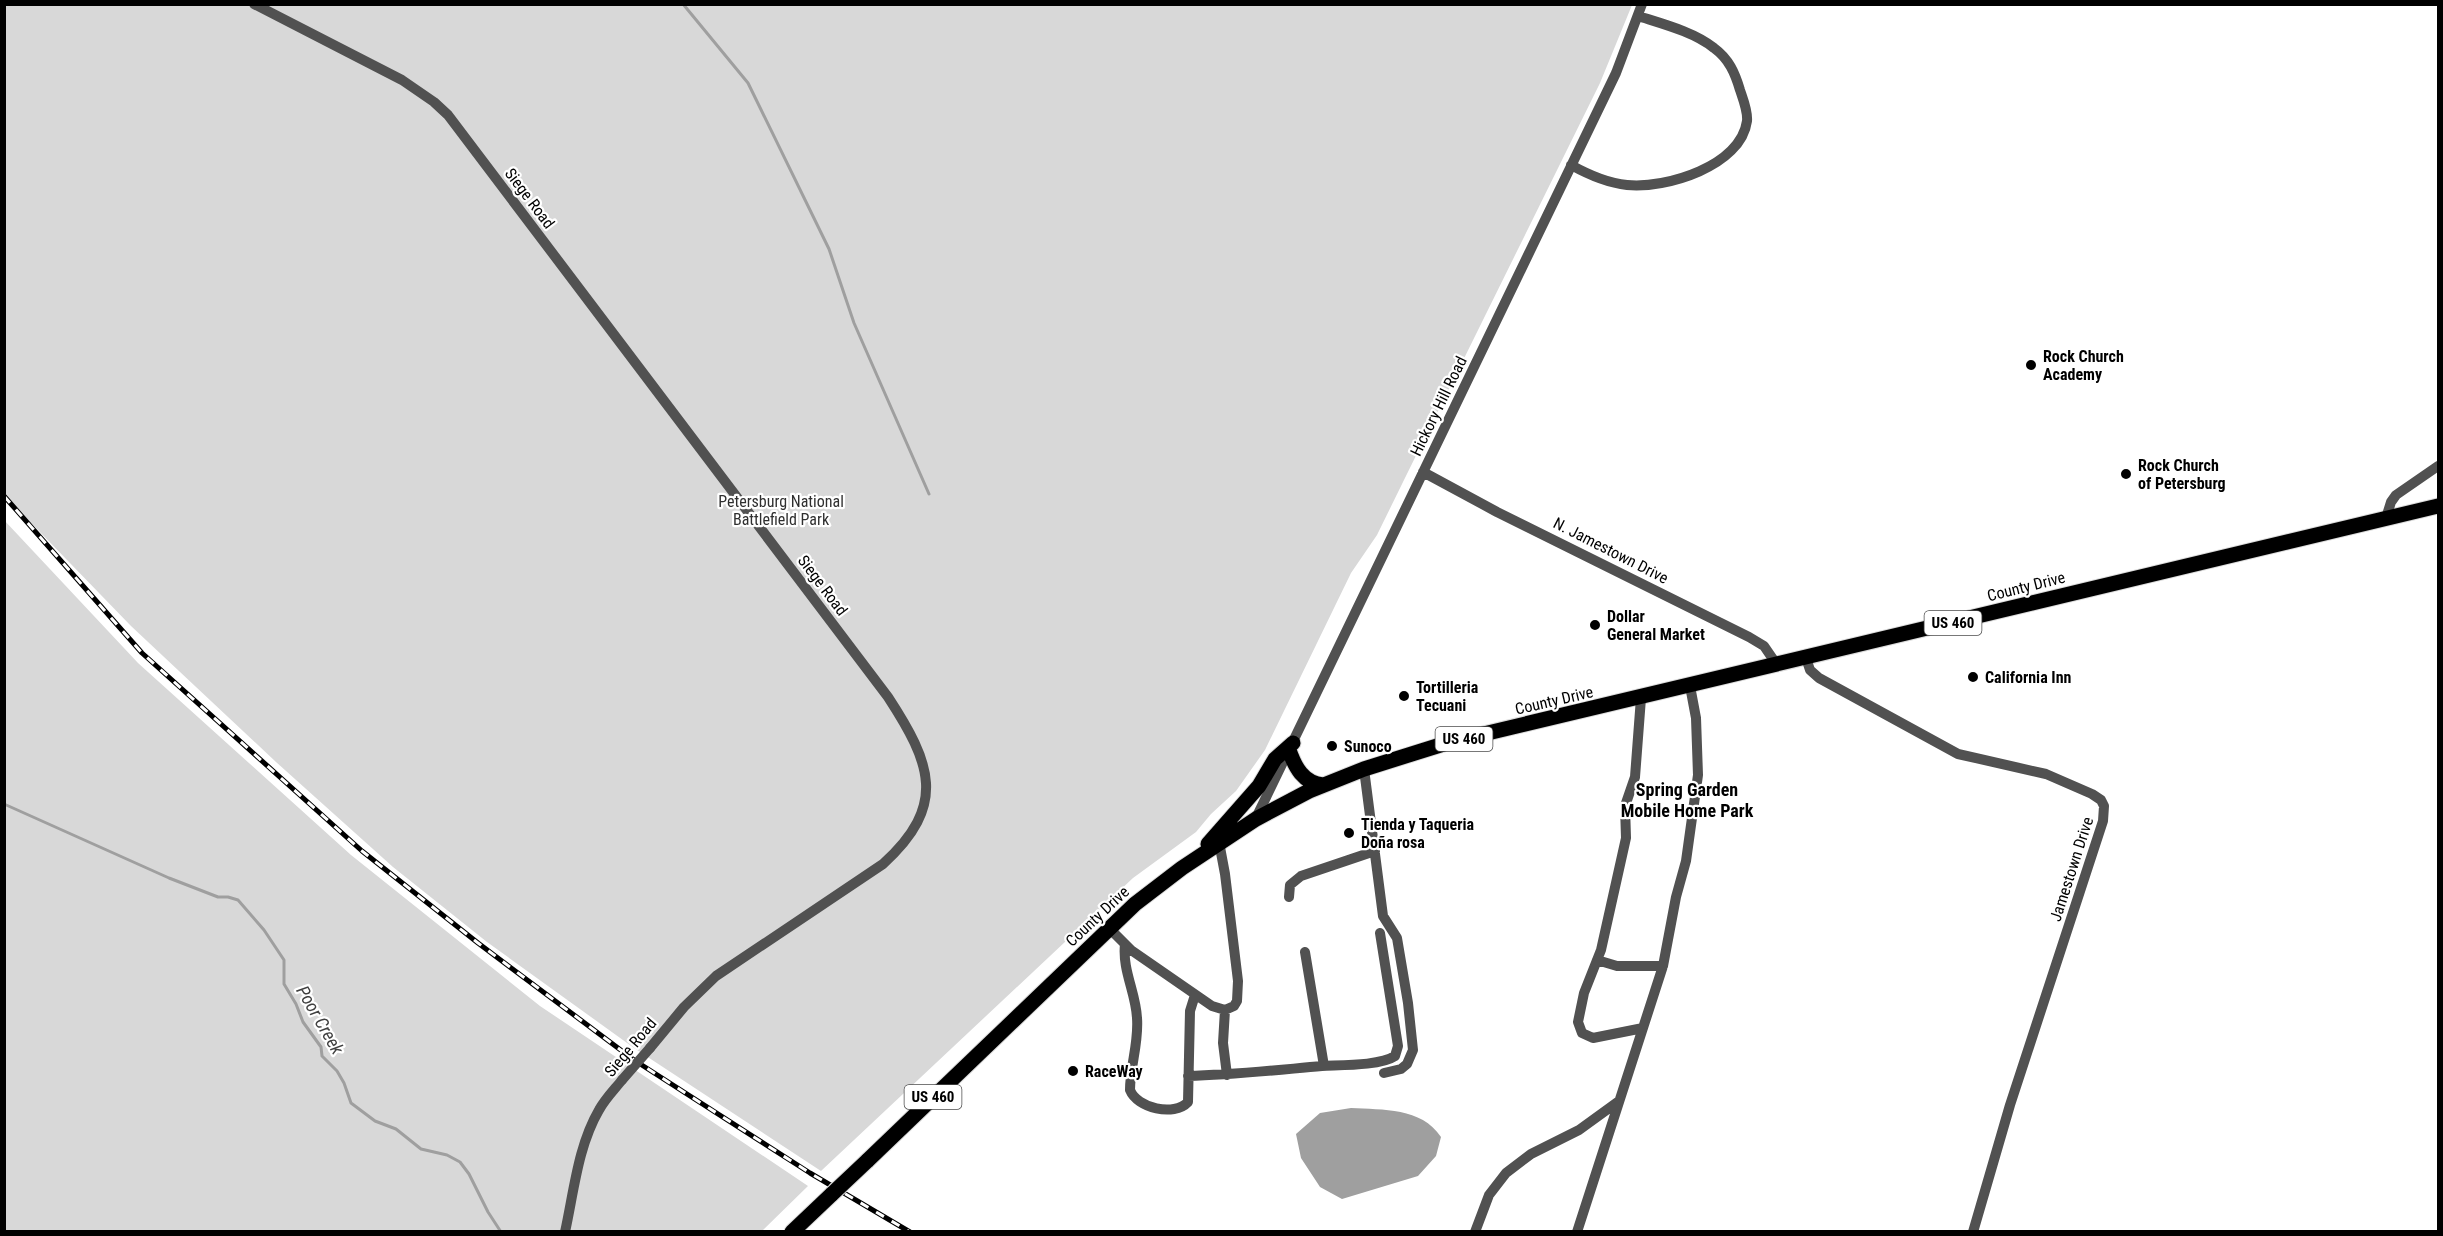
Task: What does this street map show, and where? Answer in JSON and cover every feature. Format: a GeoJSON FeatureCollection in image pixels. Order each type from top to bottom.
{"type":"FeatureCollection","features":[{"type":"Feature","properties":{"kind":"highway","name":"County Drive"},"geometry":{"type":"LineString","coordinates":[[792,1232],[1146,895],[1219,842],[1256,819],[1323,785],[1364,769],[1450,742],[2439,506]]}},
{"type":"Feature","properties":{"kind":"highway"},"geometry":{"type":"LineString","coordinates":[[1196,858],[1259,786],[1275,759],[1291,747],[1303,776],[1316,785],[1323,785]]}},
{"type":"Feature","properties":{"kind":"street","name":"Siege Road"},"geometry":{"type":"LineString","coordinates":[[254,4],[402,80],[428,97],[448,115],[888,697],[912,734],[925,770],[925,799],[920,815],[903,846],[883,864],[716,976],[684,1007],[600,1107],[588,1133],[565,1232]]}},
{"type":"Feature","properties":{"kind":"street","name":"Hickory Hill Road"},"geometry":{"type":"LineString","coordinates":[[1256,819],[1616,73],[1642,4]]}},
{"type":"Feature","properties":{"kind":"street"},"geometry":{"type":"LineString","coordinates":[[1572,165],[1594,177],[1626,185],[1655,185],[1671,182],[1699,172],[1725,156],[1744,132],[1747,119],[1733,67],[1714,48],[1695,37],[1638,16]]}},
{"type":"Feature","properties":{"kind":"street"},"geometry":{"type":"LineString","coordinates":[[2386,518],[2396,495],[2439,466]]}},
{"type":"Feature","properties":{"kind":"street","name":"N. Jamestown Drive"},"geometry":{"type":"LineString","coordinates":[[1423,472],[1458,492],[1749,637],[1764,646],[1777,665]]}},
{"type":"Feature","properties":{"kind":"street","name":"Jamestown Drive"},"geometry":{"type":"LineString","coordinates":[[1806,658],[1810,669],[1819,678],[1958,754],[2046,774],[2092,794],[2101,800],[2104,806],[2103,821],[2010,1105],[1973,1232]]}},
{"type":"Feature","properties":{"kind":"street"},"geometry":{"type":"LineString","coordinates":[[1577,1232],[1663,966],[1674,904],[1686,861],[1698,775],[1696,718],[1690,686]]}},
{"type":"Feature","properties":{"kind":"street"},"geometry":{"type":"LineString","coordinates":[[1641,698],[1635,777],[1625,806],[1626,838],[1601,950],[1580,1009],[1578,1022],[1582,1033],[1593,1038],[1642,1028]]}},
{"type":"Feature","properties":{"kind":"street"},"geometry":{"type":"LineString","coordinates":[[1364,769],[1383,916],[1397,938],[1413,1050],[1407,1064],[1401,1069],[1384,1073]]}},
{"type":"Feature","properties":{"kind":"street"},"geometry":{"type":"LineString","coordinates":[[1110,929],[1125,944],[1212,1006],[1225,1010],[1234,1006],[1237,1001],[1238,981],[1226,874],[1219,842]]}},
{"type":"Feature","properties":{"kind":"street"},"geometry":{"type":"LineString","coordinates":[[1289,897],[1290,885],[1301,876],[1375,851]]}},
{"type":"Feature","properties":{"kind":"street"},"geometry":{"type":"LineString","coordinates":[[1188,1076],[1227,1075],[1387,1060],[1395,1056],[1398,1051],[1393,1008],[1380,933]]}},
{"type":"Feature","properties":{"kind":"street"},"geometry":{"type":"LineString","coordinates":[[1125,944],[1124,961],[1136,1002],[1138,1022],[1130,1086],[1132,1096],[1139,1103],[1160,1109],[1181,1107],[1188,1102],[1190,1011],[1195,995]]}},
{"type":"Feature","properties":{"kind":"street"},"geometry":{"type":"LineString","coordinates":[[1305,952],[1324,1066]]}},
{"type":"Feature","properties":{"kind":"street"},"geometry":{"type":"LineString","coordinates":[[1597,960],[1627,967],[1663,966]]}},
{"type":"Feature","properties":{"kind":"street"},"geometry":{"type":"LineString","coordinates":[[1225,1010],[1223,1043],[1227,1075]]}},
{"type":"Feature","properties":{"kind":"street"},"geometry":{"type":"LineString","coordinates":[[1475,1232],[1489,1195],[1506,1173],[1531,1154],[1578,1130],[1619,1101]]}},
{"type":"Feature","properties":{"kind":"green space","name":"Petersburg National Battlefield Park"},"geometry":{"type":"Polygon","coordinates":[[[4,5],[1632,5],[1600,83],[1377,535],[1351,573],[1265,750],[1236,791],[1211,814],[1196,832],[1133,878],[821,1171],[634,1048],[487,942],[393,867],[276,762],[131,626],[5,496],[4,5]]]}},
{"type":"Feature","properties":{"kind":"green space"},"geometry":{"type":"Polygon","coordinates":[[[4,520],[138,663],[351,855],[540,1006],[808,1186],[762,1231],[5,1231],[4,520]]]}},
{"type":"Feature","properties":{"kind":"shaded area"},"geometry":{"type":"Polygon","coordinates":[[[1351,1108],[1400,1112],[1423,1120],[1441,1137],[1436,1156],[1418,1176],[1342,1199],[1320,1187],[1301,1158],[1296,1134],[1320,1113],[1351,1108]]]}},
{"type":"Feature","properties":{"kind":"waterway"},"geometry":{"type":"LineString","coordinates":[[683,4],[748,83],[829,249],[854,323],[929,494]]}},
{"type":"Feature","properties":{"kind":"waterway","name":"Poor Creek"},"geometry":{"type":"LineString","coordinates":[[4,804],[169,878],[218,897],[238,900],[264,930],[284,960],[284,984],[303,1022],[321,1047],[322,1056],[337,1071],[344,1083],[351,1103],[375,1121],[396,1129],[421,1149],[447,1155],[460,1162],[501,1232]]}},
{"type":"Feature","properties":{"kind":"railway"},"geometry":{"type":"LineString","coordinates":[[4,496],[142,653],[362,851],[478,943],[634,1060],[810,1173],[910,1232]]}},
{"type":"Feature","properties":{"kind":"place","name":"Rock Church Academy"},"geometry":{"type":"Point","coordinates":[2031,365]}},
{"type":"Feature","properties":{"kind":"place","name":"Rock Church of Petersburg"},"geometry":{"type":"Point","coordinates":[2126,474]}},
{"type":"Feature","properties":{"kind":"place","name":"Dollar General Market"},"geometry":{"type":"Point","coordinates":[1595,625]}},
{"type":"Feature","properties":{"kind":"place","name":"California Inn"},"geometry":{"type":"Point","coordinates":[1973,677]}},
{"type":"Feature","properties":{"kind":"place","name":"Tortilleria Tecuani"},"geometry":{"type":"Point","coordinates":[1404,696]}},
{"type":"Feature","properties":{"kind":"place","name":"Sunoco"},"geometry":{"type":"Point","coordinates":[1332,746]}},
{"type":"Feature","properties":{"kind":"place","name":"Tienda y Taqueria Doña rosa"},"geometry":{"type":"Point","coordinates":[1349,833]}},
{"type":"Feature","properties":{"kind":"place","name":"RaceWay"},"geometry":{"type":"Point","coordinates":[1073,1071]}},
{"type":"Feature","properties":{"kind":"district","name":"Spring Garden Mobile Home Park"},"geometry":{"type":"Point","coordinates":[1687,800]}}]}
